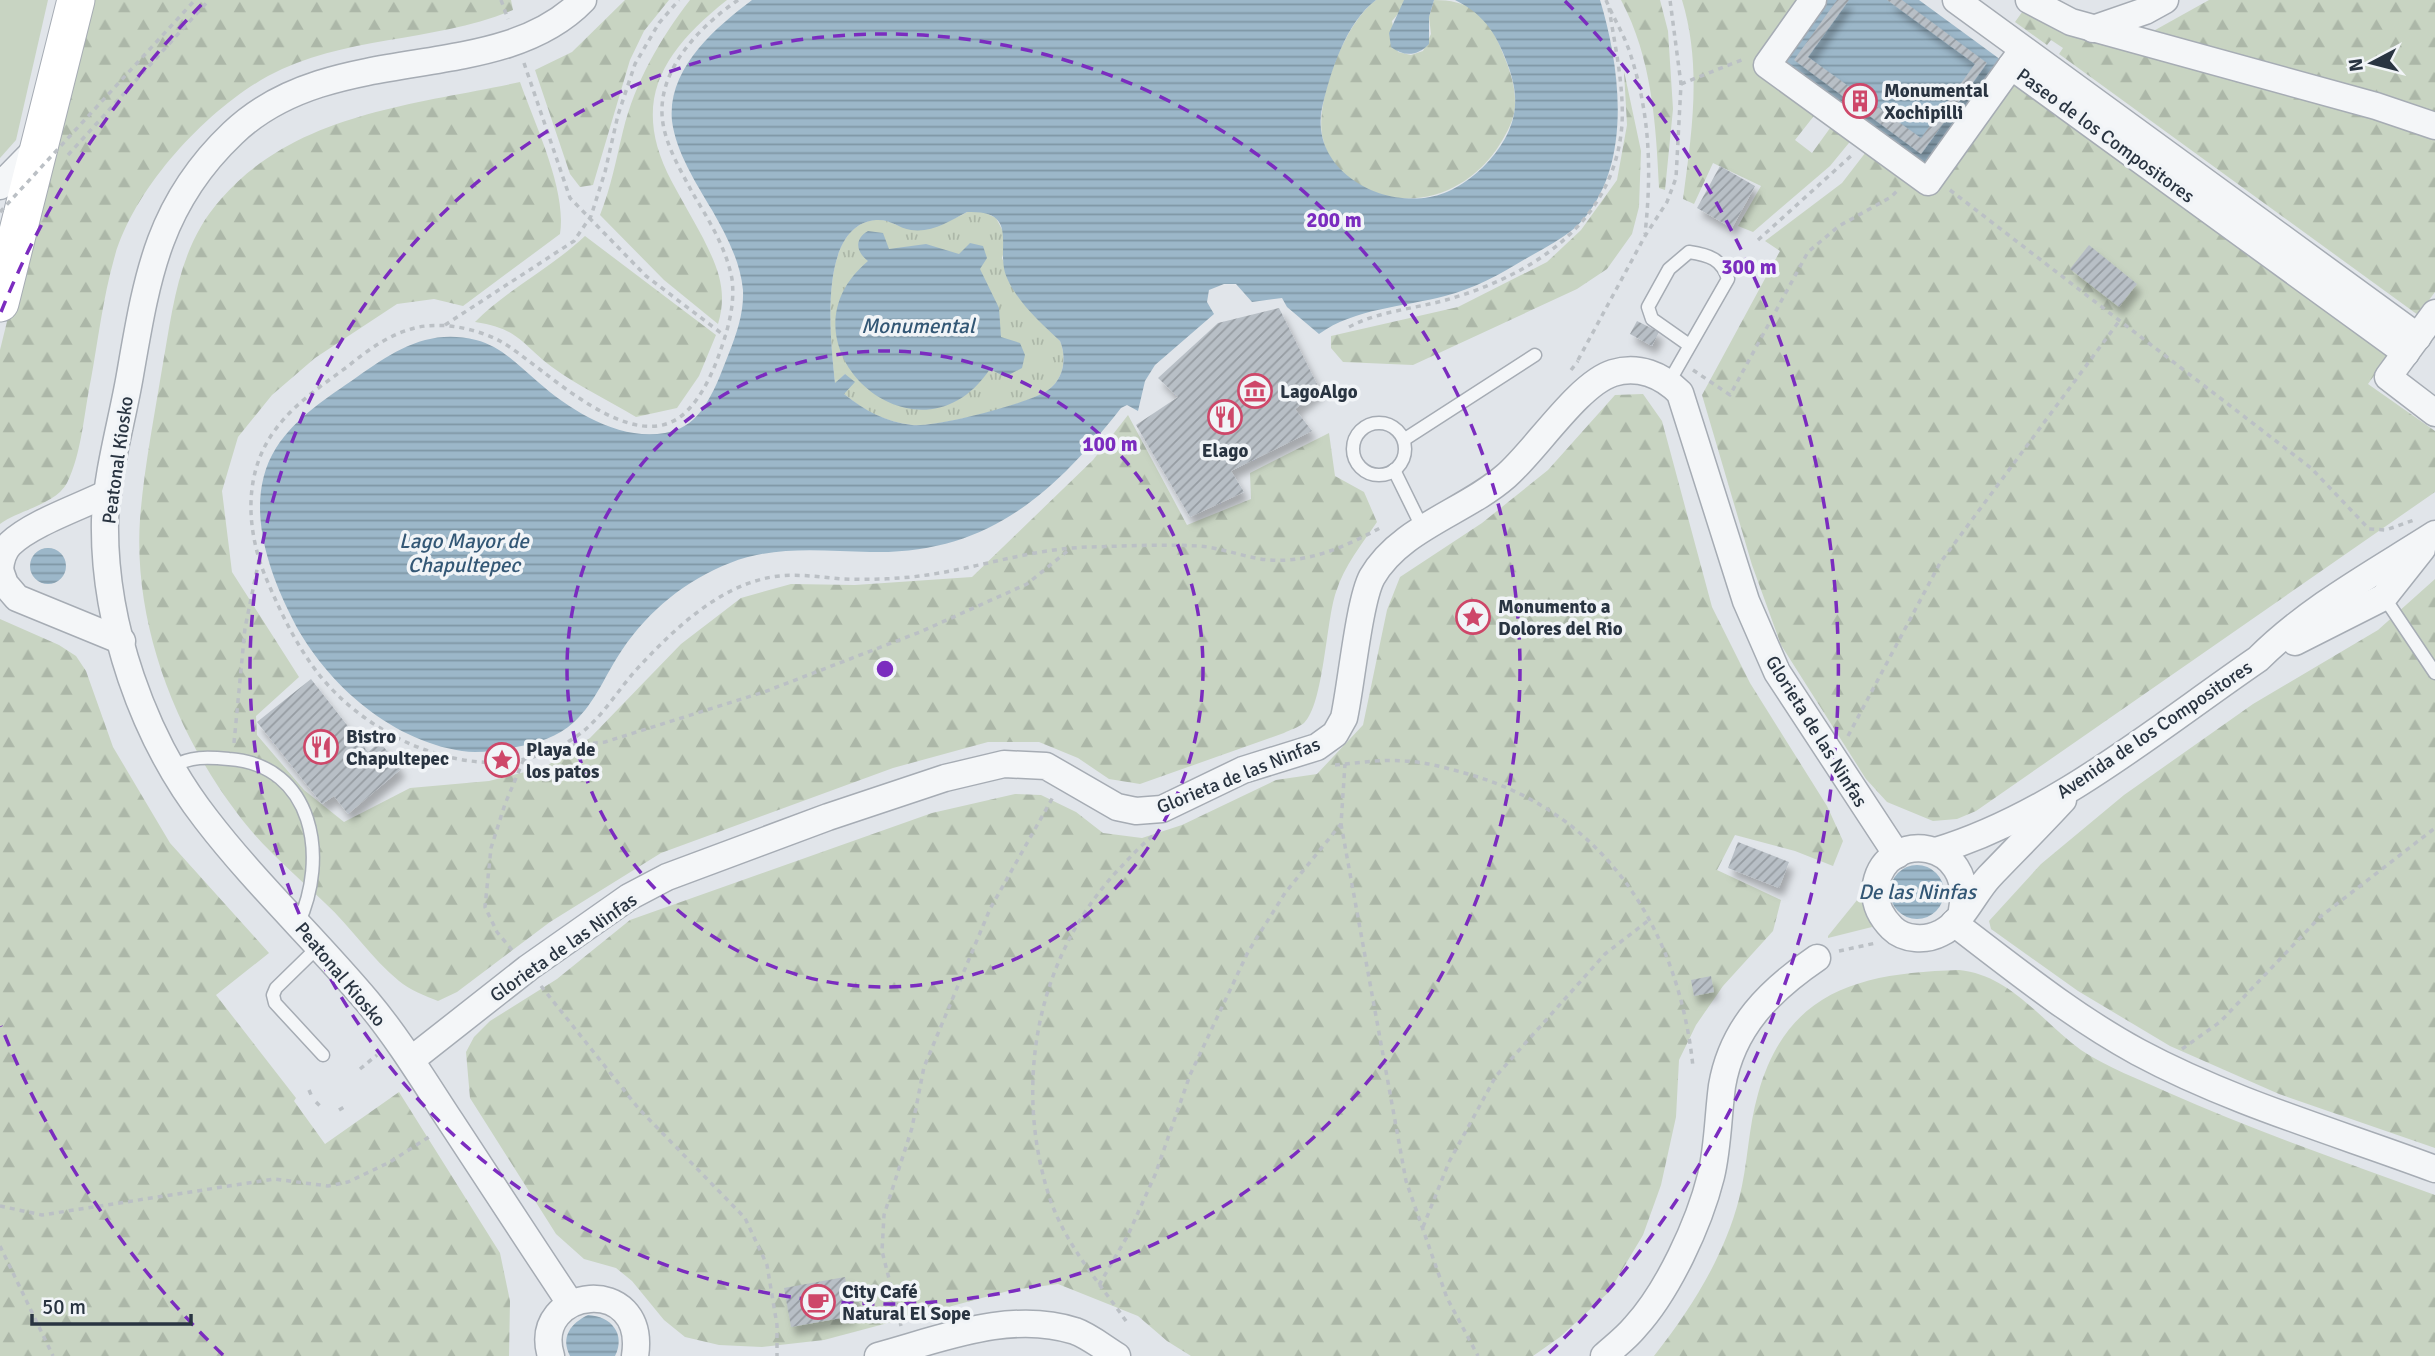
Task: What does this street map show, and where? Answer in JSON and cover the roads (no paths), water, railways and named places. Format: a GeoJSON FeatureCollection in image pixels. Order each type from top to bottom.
{"type":"FeatureCollection","features":[{"type":"Feature","properties":{"kind":"street"},"geometry":{"type":"LineString","coordinates":[[0,303],[53,151],[76,0]]}},
{"type":"Feature","properties":{"kind":"street","name":"Peatonal Kiosko"},"geometry":{"type":"LineString","coordinates":[[570,1303],[411,1060],[370,1004],[205,819],[172,767],[150,726],[122,641],[109,582],[105,520],[151,263],[178,201],[215,151],[237,128],[285,98],[312,86],[360,72],[516,42],[553,26],[583,0]]}},
{"type":"Feature","properties":{"kind":"street","name":"Paseo de los Compositores"},"geometry":{"type":"LineString","coordinates":[[1813,0],[1767,65],[1869,139],[1923,174],[2017,57]]}},
{"type":"Feature","properties":{"kind":"street","name":"Paseo de los Compositores"},"geometry":{"type":"LineString","coordinates":[[1956,0],[2017,57],[2412,345]]}},
{"type":"Feature","properties":{"kind":"street"},"geometry":{"type":"LineString","coordinates":[[2029,0],[2053,15],[2093,29],[2376,107],[2435,126]]}},
{"type":"Feature","properties":{"kind":"street"},"geometry":{"type":"LineString","coordinates":[[2093,29],[2145,11],[2165,0]]}},
{"type":"Feature","properties":{"kind":"street"},"geometry":{"type":"LineString","coordinates":[[0,186],[53,151]]}},
{"type":"Feature","properties":{"kind":"street"},"geometry":{"type":"LineString","coordinates":[[2435,313],[2388,377],[2435,413]]}},
{"type":"Feature","properties":{"kind":"street","name":"Glorieta de las Ninfas"},"geometry":{"type":"LineString","coordinates":[[411,1060],[528,968],[629,897],[667,877],[828,817],[945,778],[1004,764],[1046,766],[1066,775],[1117,807],[1136,811],[1162,808],[1243,770],[1317,747],[1335,734],[1344,718],[1370,581],[1382,561],[1419,520],[1476,499],[1518,465],[1573,386],[1611,373],[1634,370],[1674,372],[1738,578],[1760,637],[1777,672],[1897,855]]}},
{"type":"Feature","properties":{"kind":"street"},"geometry":{"type":"LineString","coordinates":[[108,493],[24,534],[9,545],[2,556],[0,570],[5,584],[17,598],[122,641]]}},
{"type":"Feature","properties":{"kind":"street","name":"Avenida de los Compositores"},"geometry":{"type":"LineString","coordinates":[[1936,851],[1990,831],[2080,782],[2258,659],[2384,597],[2434,535]]}},
{"type":"Feature","properties":{"kind":"street","name":"Avenida de los Compositores"},"geometry":{"type":"LineString","coordinates":[[2258,659],[2280,637],[2366,576],[2434,535]]}},
{"type":"Feature","properties":{"kind":"street"},"geometry":{"type":"LineString","coordinates":[[1958,917],[1965,895],[1963,880],[1956,866],[1936,851],[1916,848],[1897,855],[1881,870],[1876,898],[1886,922],[1909,938],[1927,938],[1941,933],[1958,917],[1989,877],[2080,782]]}},
{"type":"Feature","properties":{"kind":"street"},"geometry":{"type":"LineString","coordinates":[[1958,917],[2090,1022],[2161,1063],[2252,1102],[2435,1169]]}},
{"type":"Feature","properties":{"kind":"street"},"geometry":{"type":"LineString","coordinates":[[1604,1356],[1636,1326],[1673,1270],[1694,1229],[1711,1175],[1723,1084],[1740,1032],[1755,1009],[1784,980],[1817,958]]}},
{"type":"Feature","properties":{"kind":"street"},"geometry":{"type":"LineString","coordinates":[[551,1356],[548,1338],[552,1324],[570,1303],[585,1298],[615,1303],[626,1313],[635,1326],[638,1342],[635,1356]]}},
{"type":"Feature","properties":{"kind":"street"},"geometry":{"type":"LineString","coordinates":[[878,1356],[975,1329],[1030,1323],[1076,1332],[1117,1356]]}},
{"type":"Feature","properties":{"kind":"lane"},"geometry":{"type":"LineString","coordinates":[[1674,372],[1728,279],[1724,267],[1710,256],[1689,252],[1669,269],[1648,307],[1652,319],[1689,345]]}},
{"type":"Feature","properties":{"kind":"lane"},"geometry":{"type":"LineString","coordinates":[[1405,439],[1535,355]]}},
{"type":"Feature","properties":{"kind":"lane"},"geometry":{"type":"LineString","coordinates":[[1380,423],[1396,428],[1405,439],[1406,456],[1394,470],[1376,475],[1367,472],[1353,456],[1352,447],[1357,434],[1365,427],[1380,423]]}},
{"type":"Feature","properties":{"kind":"lane"},"geometry":{"type":"LineString","coordinates":[[1394,470],[1419,520]]}},
{"type":"Feature","properties":{"kind":"lane"},"geometry":{"type":"LineString","coordinates":[[2384,597],[2435,673]]}},
{"type":"Feature","properties":{"kind":"lane"},"geometry":{"type":"LineString","coordinates":[[172,767],[184,760],[233,759],[257,763],[281,777],[296,791],[305,811],[311,845],[312,881],[309,902],[298,924]]}},
{"type":"Feature","properties":{"kind":"lane"},"geometry":{"type":"LineString","coordinates":[[319,946],[276,988],[273,995],[275,1003],[323,1055]]}},
{"type":"Feature","properties":{"kind":"water","name":"Lago Mayor de Chapultepec"},"geometry":{"type":"Polygon","coordinates":[[[752,0],[1376,0],[1356,21],[1341,49],[1322,108],[1321,129],[1326,149],[1337,165],[1352,179],[1389,196],[1410,199],[1445,193],[1473,176],[1498,150],[1513,120],[1514,86],[1500,46],[1483,20],[1455,0],[1600,0],[1617,87],[1615,149],[1607,178],[1595,204],[1576,227],[1507,270],[1456,293],[1364,313],[1333,325],[1319,334],[1287,307],[1282,298],[1252,302],[1236,284],[1224,284],[1209,290],[1207,302],[1214,314],[1155,365],[1145,381],[1138,411],[1127,405],[1121,408],[1069,468],[1042,493],[1014,514],[982,531],[949,543],[911,550],[782,551],[730,563],[698,578],[656,609],[622,650],[582,714],[554,735],[524,745],[475,752],[435,745],[408,734],[360,703],[339,683],[303,638],[290,614],[273,575],[262,532],[261,489],[266,468],[284,437],[323,401],[398,351],[412,344],[442,337],[476,340],[494,347],[565,403],[613,428],[648,434],[665,433],[689,423],[706,404],[732,345],[741,314],[743,290],[732,248],[678,144],[672,121],[672,102],[685,67],[696,52],[723,23],[752,0]],[[967,212],[926,230],[906,229],[876,220],[857,227],[844,242],[836,263],[832,288],[830,315],[833,365],[835,383],[845,374],[855,382],[844,394],[860,406],[876,415],[912,425],[941,423],[1004,408],[1048,390],[1058,380],[1063,368],[1060,341],[1017,296],[1004,267],[1003,233],[1000,224],[995,217],[967,212]]]}},
{"type":"Feature","properties":{"kind":"water"},"geometry":{"type":"Polygon","coordinates":[[[1404,0],[1434,0],[1429,17],[1429,44],[1411,54],[1391,47],[1389,33],[1404,0]]]}},
{"type":"Feature","properties":{"kind":"water"},"geometry":{"type":"Polygon","coordinates":[[[1824,0],[1919,0],[2001,60],[1923,168],[1779,62],[1824,0]]]}},
{"type":"Feature","properties":{"kind":"water","name":"Monumental"},"geometry":{"type":"Polygon","coordinates":[[[868,231],[883,233],[889,249],[926,244],[959,254],[970,243],[983,246],[987,258],[980,269],[999,308],[1001,337],[1020,343],[1025,355],[1022,368],[1005,377],[990,369],[960,399],[926,410],[893,404],[865,387],[844,360],[835,328],[842,294],[868,261],[858,246],[860,238],[868,231]]]}},
{"type":"Feature","properties":{"kind":"water"},"geometry":{"type":"Polygon","coordinates":[[[48,548],[61,553],[66,566],[61,579],[48,584],[35,579],[30,566],[35,553],[48,548]]]}},
{"type":"Feature","properties":{"kind":"water","name":"De las Ninfas"},"geometry":{"type":"Polygon","coordinates":[[[1917,865],[1936,873],[1944,892],[1936,911],[1917,919],[1898,911],[1890,892],[1898,873],[1917,865]]]}},
{"type":"Feature","properties":{"kind":"water"},"geometry":{"type":"Polygon","coordinates":[[[588,1315],[603,1319],[614,1328],[619,1340],[615,1356],[570,1356],[566,1343],[569,1331],[588,1315]]]}},
{"type":"Feature","properties":{"kind":"place","name":"Monumental Xochipilli"},"geometry":{"type":"Point","coordinates":[1860,101]}},
{"type":"Feature","properties":{"kind":"place","name":"LagoAlgo"},"geometry":{"type":"Point","coordinates":[1255,391]}},
{"type":"Feature","properties":{"kind":"place","name":"Elago"},"geometry":{"type":"Point","coordinates":[1225,417]}},
{"type":"Feature","properties":{"kind":"place","name":"Monumento a Dolores del Rio"},"geometry":{"type":"Point","coordinates":[1473,617]}},
{"type":"Feature","properties":{"kind":"place","name":"Bistro Chapultepec"},"geometry":{"type":"Point","coordinates":[321,747]}},
{"type":"Feature","properties":{"kind":"place","name":"Playa de los patos"},"geometry":{"type":"Point","coordinates":[502,760]}},
{"type":"Feature","properties":{"kind":"place","name":"City Café Natural El Sope"},"geometry":{"type":"Point","coordinates":[818,1302]}}]}
